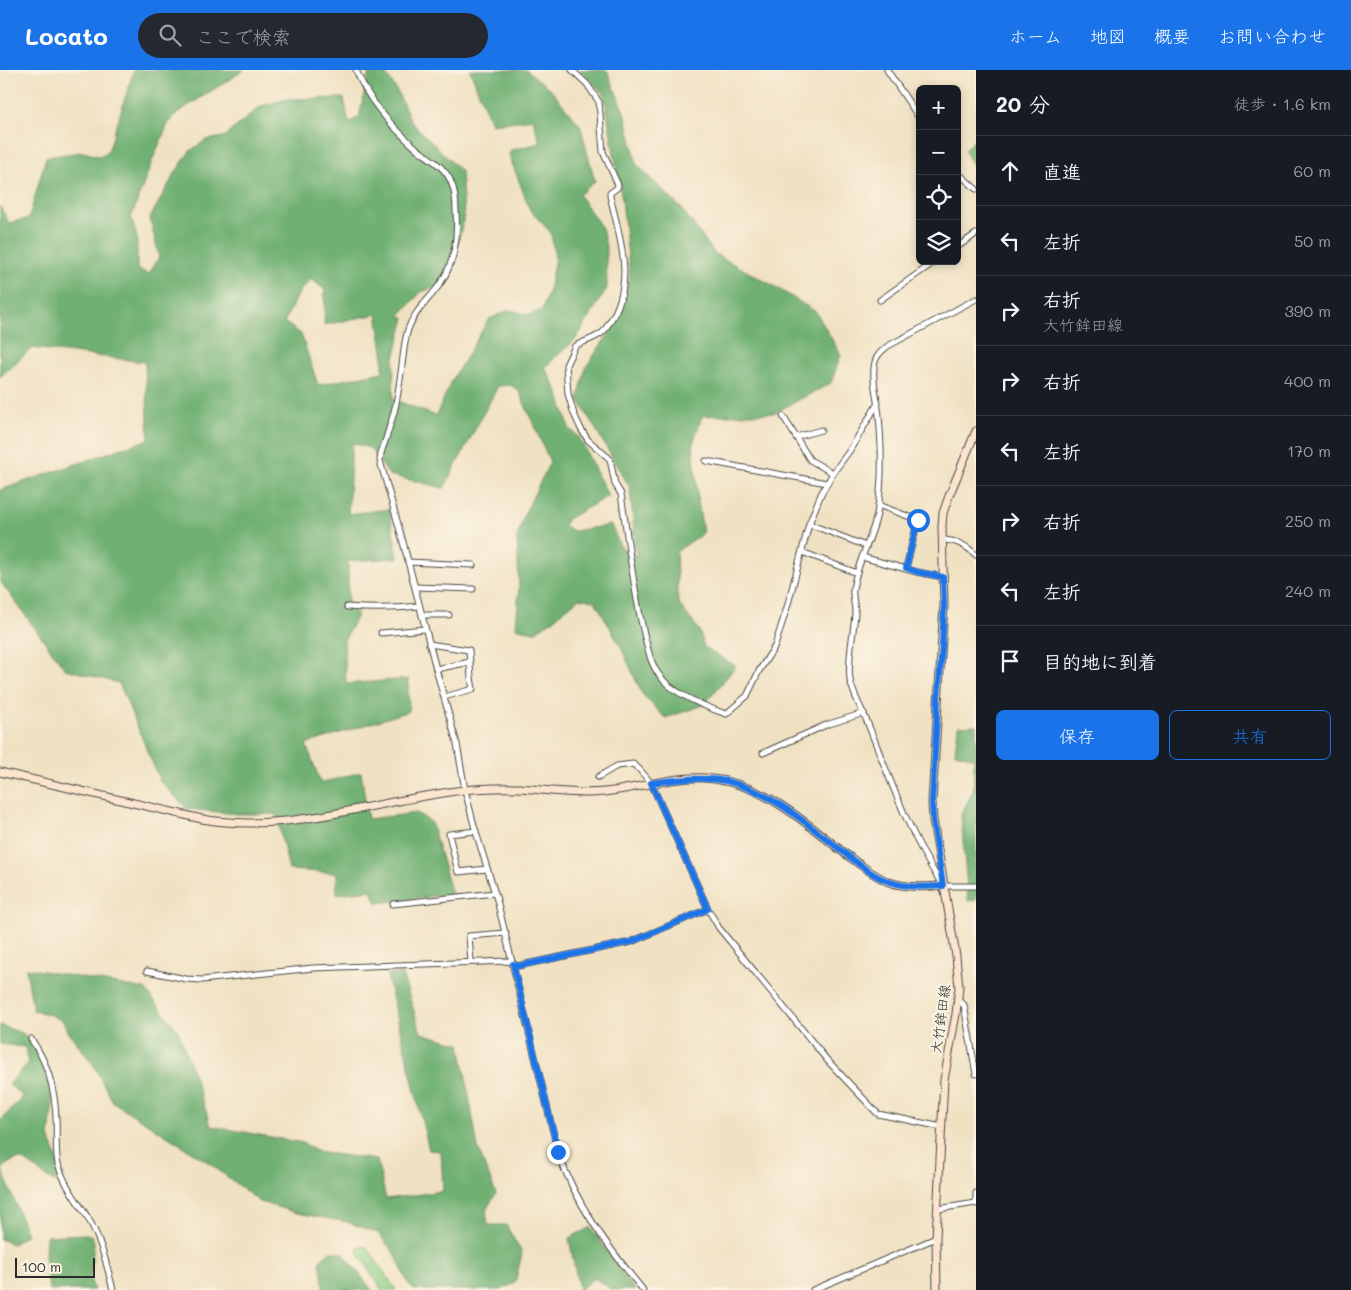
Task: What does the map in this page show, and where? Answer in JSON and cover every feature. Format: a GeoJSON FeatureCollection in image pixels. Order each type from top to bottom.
{"type":"FeatureCollection","features":[{"type":"Feature","properties":{"kind":"street"},"geometry":{"type":"LineString","coordinates":[[356,70],[360,81],[382,113],[404,136],[446,172],[455,193],[457,235],[455,248],[450,264],[440,284],[419,309],[409,325],[397,399],[380,454],[382,468],[458,744],[465,790],[506,933],[558,1152],[573,1188],[585,1210],[621,1264],[643,1290]]}},
{"type":"Feature","properties":{"kind":"street"},"geometry":{"type":"LineString","coordinates":[[572,70],[588,84],[599,102],[603,152],[618,186],[610,193],[610,196],[624,255],[624,276],[622,296],[615,314],[602,333],[575,346],[566,365],[568,394],[581,429],[588,440],[610,459],[615,484],[621,494],[640,619],[650,659],[659,676],[667,684],[726,714],[747,696],[759,671],[775,646],[809,524],[821,494],[878,403]]}},
{"type":"Feature","properties":{"kind":"street"},"geometry":{"type":"LineString","coordinates":[[887,70],[916,113]]}},
{"type":"Feature","properties":{"kind":"street"},"geometry":{"type":"LineString","coordinates":[[960,175],[976,189]]}},
{"type":"Feature","properties":{"kind":"street"},"geometry":{"type":"LineString","coordinates":[[961,244],[976,234]]}},
{"type":"Feature","properties":{"kind":"street"},"geometry":{"type":"LineString","coordinates":[[880,300],[930,265]]}},
{"type":"Feature","properties":{"kind":"street"},"geometry":{"type":"LineString","coordinates":[[943,886],[923,852],[894,789],[864,713],[853,694],[850,677],[855,613],[852,591],[878,505],[882,451],[874,380],[875,362],[882,351],[903,338],[976,300]]}},
{"type":"Feature","properties":{"kind":"street"},"geometry":{"type":"LineString","coordinates":[[783,416],[810,460],[833,474]]}},
{"type":"Feature","properties":{"kind":"street"},"geometry":{"type":"LineString","coordinates":[[796,437],[821,430]]}},
{"type":"Feature","properties":{"kind":"street","name":"大竹鉾田線"},"geometry":{"type":"LineString","coordinates":[[937,1290],[936,1238],[944,1080],[959,987],[956,956],[933,820],[932,802],[944,605],[942,526],[943,513],[976,430]]}},
{"type":"Feature","properties":{"kind":"street"},"geometry":{"type":"LineString","coordinates":[[706,461],[828,483]]}},
{"type":"Feature","properties":{"kind":"street"},"geometry":{"type":"LineString","coordinates":[[878,505],[918,520],[906,568]]}},
{"type":"Feature","properties":{"kind":"street"},"geometry":{"type":"LineString","coordinates":[[809,524],[866,546]]}},
{"type":"Feature","properties":{"kind":"street"},"geometry":{"type":"LineString","coordinates":[[942,540],[951,540],[976,555]]}},
{"type":"Feature","properties":{"kind":"street"},"geometry":{"type":"LineString","coordinates":[[802,552],[857,572]]}},
{"type":"Feature","properties":{"kind":"street"},"geometry":{"type":"LineString","coordinates":[[862,557],[943,577]]}},
{"type":"Feature","properties":{"kind":"street"},"geometry":{"type":"LineString","coordinates":[[408,562],[473,565]]}},
{"type":"Feature","properties":{"kind":"street"},"geometry":{"type":"LineString","coordinates":[[414,587],[473,589]]}},
{"type":"Feature","properties":{"kind":"street"},"geometry":{"type":"LineString","coordinates":[[347,607],[394,609],[419,606]]}},
{"type":"Feature","properties":{"kind":"street"},"geometry":{"type":"LineString","coordinates":[[422,615],[449,615]]}},
{"type":"Feature","properties":{"kind":"street"},"geometry":{"type":"LineString","coordinates":[[381,632],[425,629]]}},
{"type":"Feature","properties":{"kind":"street"},"geometry":{"type":"LineString","coordinates":[[429,644],[469,650],[474,689],[444,697]]}},
{"type":"Feature","properties":{"kind":"street"},"geometry":{"type":"LineString","coordinates":[[436,669],[470,662]]}},
{"type":"Feature","properties":{"kind":"street"},"geometry":{"type":"LineString","coordinates":[[763,753],[826,725],[864,713]]}},
{"type":"Feature","properties":{"kind":"street"},"geometry":{"type":"LineString","coordinates":[[598,777],[617,766],[633,764],[651,783],[708,909],[719,928],[827,1060],[878,1114],[942,1126]]}},
{"type":"Feature","properties":{"kind":"street"},"geometry":{"type":"LineString","coordinates":[[0,772],[175,813],[214,821],[251,824],[294,821],[465,790],[502,788],[604,792],[651,783],[703,778],[744,786],[760,792],[791,811],[861,866],[890,882],[912,886],[976,886]]}},
{"type":"Feature","properties":{"kind":"street"},"geometry":{"type":"LineString","coordinates":[[476,831],[449,834],[458,872],[487,869]]}},
{"type":"Feature","properties":{"kind":"street"},"geometry":{"type":"LineString","coordinates":[[393,904],[495,893]]}},
{"type":"Feature","properties":{"kind":"street"},"geometry":{"type":"LineString","coordinates":[[146,971],[186,979],[202,980],[313,968],[510,961],[518,966],[631,942],[708,909]]}},
{"type":"Feature","properties":{"kind":"street"},"geometry":{"type":"LineString","coordinates":[[471,962],[469,936],[506,933]]}},
{"type":"Feature","properties":{"kind":"street"},"geometry":{"type":"LineString","coordinates":[[958,999],[964,1005],[976,1074]]}},
{"type":"Feature","properties":{"kind":"street"},"geometry":{"type":"LineString","coordinates":[[31,1039],[40,1051],[51,1080],[55,1101],[56,1150],[63,1179],[97,1236],[104,1254],[113,1290]]}},
{"type":"Feature","properties":{"kind":"street"},"geometry":{"type":"LineString","coordinates":[[938,1210],[976,1204],[976,1193]]}},
{"type":"Feature","properties":{"kind":"street"},"geometry":{"type":"LineString","coordinates":[[813,1290],[936,1238]]}},
{"type":"Feature","properties":{"kind":"green space"},"geometry":{"type":"Polygon","coordinates":[[[134,70],[244,70],[177,113],[168,124],[131,218],[137,237],[137,269],[149,274],[159,257],[150,218],[175,173],[190,151],[206,140],[224,137],[261,106],[288,99],[344,98],[349,123],[359,117],[369,73],[368,70],[383,70],[396,89],[412,123],[461,171],[464,217],[449,283],[421,292],[399,316],[405,318],[394,358],[393,399],[436,416],[451,382],[489,319],[509,310],[530,315],[542,310],[550,286],[555,258],[551,233],[530,210],[509,155],[511,150],[540,143],[533,119],[491,124],[470,70],[526,70],[549,88],[580,125],[595,181],[579,195],[602,228],[606,247],[607,288],[576,339],[545,367],[559,394],[569,428],[579,437],[608,496],[566,520],[564,526],[574,531],[611,525],[620,546],[636,557],[630,488],[578,399],[586,367],[616,323],[630,276],[622,200],[604,94],[580,70],[607,70],[626,117],[637,165],[681,208],[715,254],[774,286],[816,312],[841,355],[831,383],[774,413],[702,416],[693,443],[698,502],[703,533],[676,552],[678,603],[699,630],[704,647],[736,666],[704,705],[665,718],[642,694],[621,647],[595,601],[579,598],[553,620],[534,632],[516,628],[519,587],[517,538],[525,513],[550,462],[519,391],[511,385],[498,386],[444,488],[389,475],[370,448],[352,443],[348,514],[389,509],[398,558],[348,561],[348,603],[357,615],[344,641],[346,684],[408,679],[409,711],[306,744],[321,783],[361,772],[368,819],[417,813],[431,822],[452,894],[377,903],[371,890],[337,894],[337,873],[289,870],[276,814],[238,814],[187,809],[160,781],[119,683],[65,669],[0,581],[0,490],[149,439],[145,362],[32,348],[0,377],[0,206],[9,223],[29,218],[46,157],[82,152],[99,156],[108,152],[134,70]],[[311,279],[300,291],[284,322],[301,334],[318,385],[383,372],[383,351],[377,314],[324,325],[325,290],[311,279]]]}},
{"type":"Feature","properties":{"kind":"green space"},"geometry":{"type":"Polygon","coordinates":[[[976,139],[976,170],[964,150],[976,139]]]}},
{"type":"Feature","properties":{"kind":"green space"},"geometry":{"type":"Polygon","coordinates":[[[976,725],[976,900],[968,901],[961,815],[974,789],[974,758],[955,753],[958,726],[976,725]]]}},
{"type":"Feature","properties":{"kind":"green space"},"geometry":{"type":"Polygon","coordinates":[[[26,968],[145,989],[179,1032],[211,1126],[303,1143],[318,1152],[377,1160],[386,1199],[443,1191],[441,1151],[429,1150],[387,975],[402,974],[421,1033],[460,1044],[478,1148],[496,1194],[486,1210],[488,1225],[506,1225],[522,1253],[515,1283],[501,1290],[414,1290],[408,1283],[395,1254],[378,1233],[347,1222],[297,1213],[260,1202],[208,1162],[113,1102],[93,1064],[69,1033],[63,1021],[51,1015],[33,1010],[26,968]]]}},
{"type":"Feature","properties":{"kind":"green space"},"geometry":{"type":"Polygon","coordinates":[[[0,1025],[24,1034],[45,1060],[55,1086],[49,1137],[64,1176],[62,1183],[55,1182],[30,1164],[18,1159],[2,1169],[27,1234],[13,1244],[0,1239],[0,1121],[23,1097],[9,1084],[28,1063],[25,1047],[0,1044],[0,1025]]]}},
{"type":"Feature","properties":{"kind":"green space"},"geometry":{"type":"Polygon","coordinates":[[[591,1227],[635,1290],[613,1290],[594,1278],[579,1290],[569,1238],[591,1227]]]}},
{"type":"Feature","properties":{"kind":"green space"},"geometry":{"type":"Polygon","coordinates":[[[86,1234],[92,1236],[94,1243],[90,1278],[94,1290],[49,1290],[45,1257],[46,1236],[86,1234]]]}},
{"type":"Feature","properties":{"kind":"green space"},"geometry":{"type":"Polygon","coordinates":[[[359,1246],[367,1247],[396,1290],[382,1290],[357,1251],[359,1246]]]}},
{"type":"Feature","properties":{"kind":"green space"},"geometry":{"type":"Polygon","coordinates":[[[330,1251],[343,1253],[372,1290],[324,1290],[320,1260],[330,1251]]]}},
{"type":"Feature","properties":{"kind":"route"},"geometry":{"type":"LineString","coordinates":[[558,1152],[513,964],[518,966],[631,942],[708,909],[651,783],[703,778],[744,786],[760,792],[791,811],[871,873],[900,885],[943,886],[932,802],[944,589],[943,577],[906,568],[918,520]]}}]}
